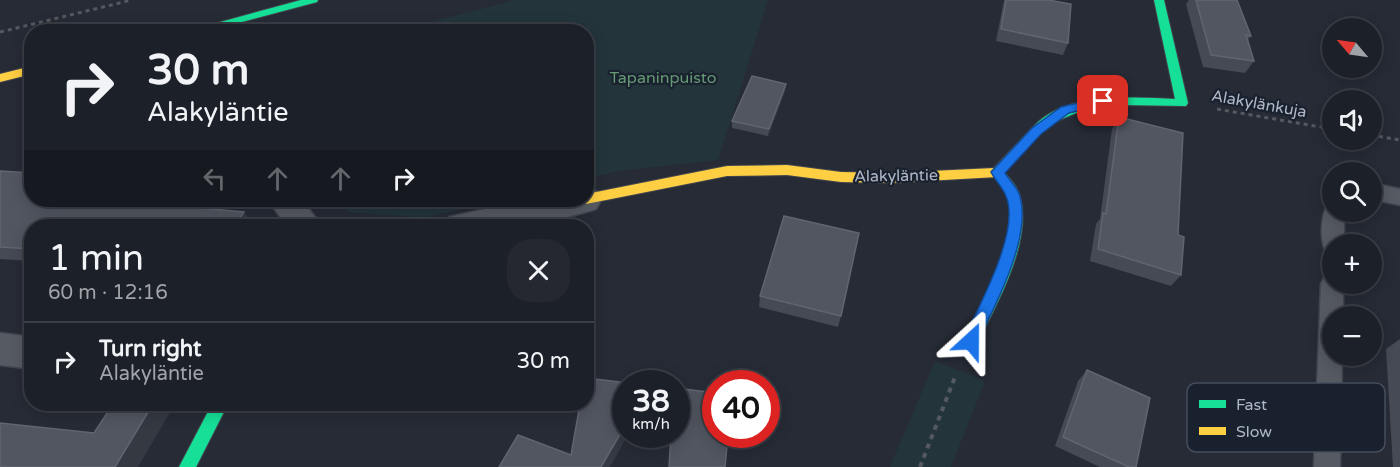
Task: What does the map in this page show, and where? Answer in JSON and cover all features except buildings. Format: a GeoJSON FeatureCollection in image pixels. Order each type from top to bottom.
{"type":"FeatureCollection","features":[{"type":"Feature","properties":{"kind":"street"},"geometry":{"type":"LineString","coordinates":[[219,24],[313,0]]}},
{"type":"Feature","properties":{"kind":"street"},"geometry":{"type":"LineString","coordinates":[[971,341],[1009,256],[1015,228],[1013,196],[997,172],[1036,131],[1066,110],[1103,101],[1182,103],[1159,0]]}},
{"type":"Feature","properties":{"kind":"street"},"geometry":{"type":"LineString","coordinates":[[0,78],[24,72]]}},
{"type":"Feature","properties":{"kind":"street","name":"Alakyläntie"},"geometry":{"type":"LineString","coordinates":[[594,197],[727,171],[787,170],[841,177],[890,178],[997,172]]}},
{"type":"Feature","properties":{"kind":"street"},"geometry":{"type":"LineString","coordinates":[[290,207],[300,219]]}},
{"type":"Feature","properties":{"kind":"street","name":"Alakyläntie"},"geometry":{"type":"LineString","coordinates":[[493,219],[549,207]]}},
{"type":"Feature","properties":{"kind":"street"},"geometry":{"type":"LineString","coordinates":[[0,349],[24,352]]}},
{"type":"Feature","properties":{"kind":"street"},"geometry":{"type":"LineString","coordinates":[[187,467],[216,411]]}},
{"type":"Feature","properties":{"kind":"lane"},"geometry":{"type":"LineString","coordinates":[[1382,193],[1400,197]]}},
{"type":"Feature","properties":{"kind":"lane"},"geometry":{"type":"LineString","coordinates":[[1329,383],[1332,294]]}},
{"type":"Feature","properties":{"kind":"lane"},"geometry":{"type":"LineString","coordinates":[[1327,452],[1327,467]]}},
{"type":"Feature","properties":{"kind":"path"},"geometry":{"type":"LineString","coordinates":[[33,24],[132,0]]}},
{"type":"Feature","properties":{"kind":"path"},"geometry":{"type":"LineString","coordinates":[[0,32],[24,26]]}},
{"type":"Feature","properties":{"kind":"path","name":"Alakylänkuja"},"geometry":{"type":"LineString","coordinates":[[1182,103],[1322,127]]}},
{"type":"Feature","properties":{"kind":"path"},"geometry":{"type":"LineString","coordinates":[[1382,137],[1400,141]]}},
{"type":"Feature","properties":{"kind":"path"},"geometry":{"type":"LineString","coordinates":[[920,467],[971,341]]}},
{"type":"Feature","properties":{"kind":"green space","name":"Tapaninpuisto"},"geometry":{"type":"Polygon","coordinates":[[[516,0],[768,0],[718,160],[617,171],[594,177],[594,24],[423,24],[516,0]]]}},
{"type":"Feature","properties":{"kind":"green space"},"geometry":{"type":"Polygon","coordinates":[[[344,207],[471,207],[424,218],[348,212],[344,207]]]}},
{"type":"Feature","properties":{"kind":"green space"},"geometry":{"type":"Polygon","coordinates":[[[935,361],[985,381],[951,467],[890,467],[935,361]]]}},
{"type":"Feature","properties":{"kind":"traffic: fast"},"geometry":{"type":"LineString","coordinates":[[220,24],[313,0]]}},
{"type":"Feature","properties":{"kind":"traffic: fast"},"geometry":{"type":"LineString","coordinates":[[1036,131],[1052,119],[1087,104],[1123,101],[1182,103],[1159,0]]}},
{"type":"Feature","properties":{"kind":"traffic: fast"},"geometry":{"type":"LineString","coordinates":[[971,341],[1004,270],[1015,230],[1016,212],[1013,195],[997,172]]}},
{"type":"Feature","properties":{"kind":"traffic: fast"},"geometry":{"type":"LineString","coordinates":[[187,467],[216,411]]}},
{"type":"Feature","properties":{"kind":"traffic: slow"},"geometry":{"type":"LineString","coordinates":[[0,78],[24,72]]}},
{"type":"Feature","properties":{"kind":"traffic: slow"},"geometry":{"type":"LineString","coordinates":[[594,197],[727,171],[787,170],[841,177],[890,178],[997,172],[1036,131]]}},
{"type":"Feature","properties":{"kind":"route"},"geometry":{"type":"LineString","coordinates":[[971,341],[1009,256],[1015,228],[1013,196],[997,172],[1036,131],[1066,110],[1103,101]]}}]}
